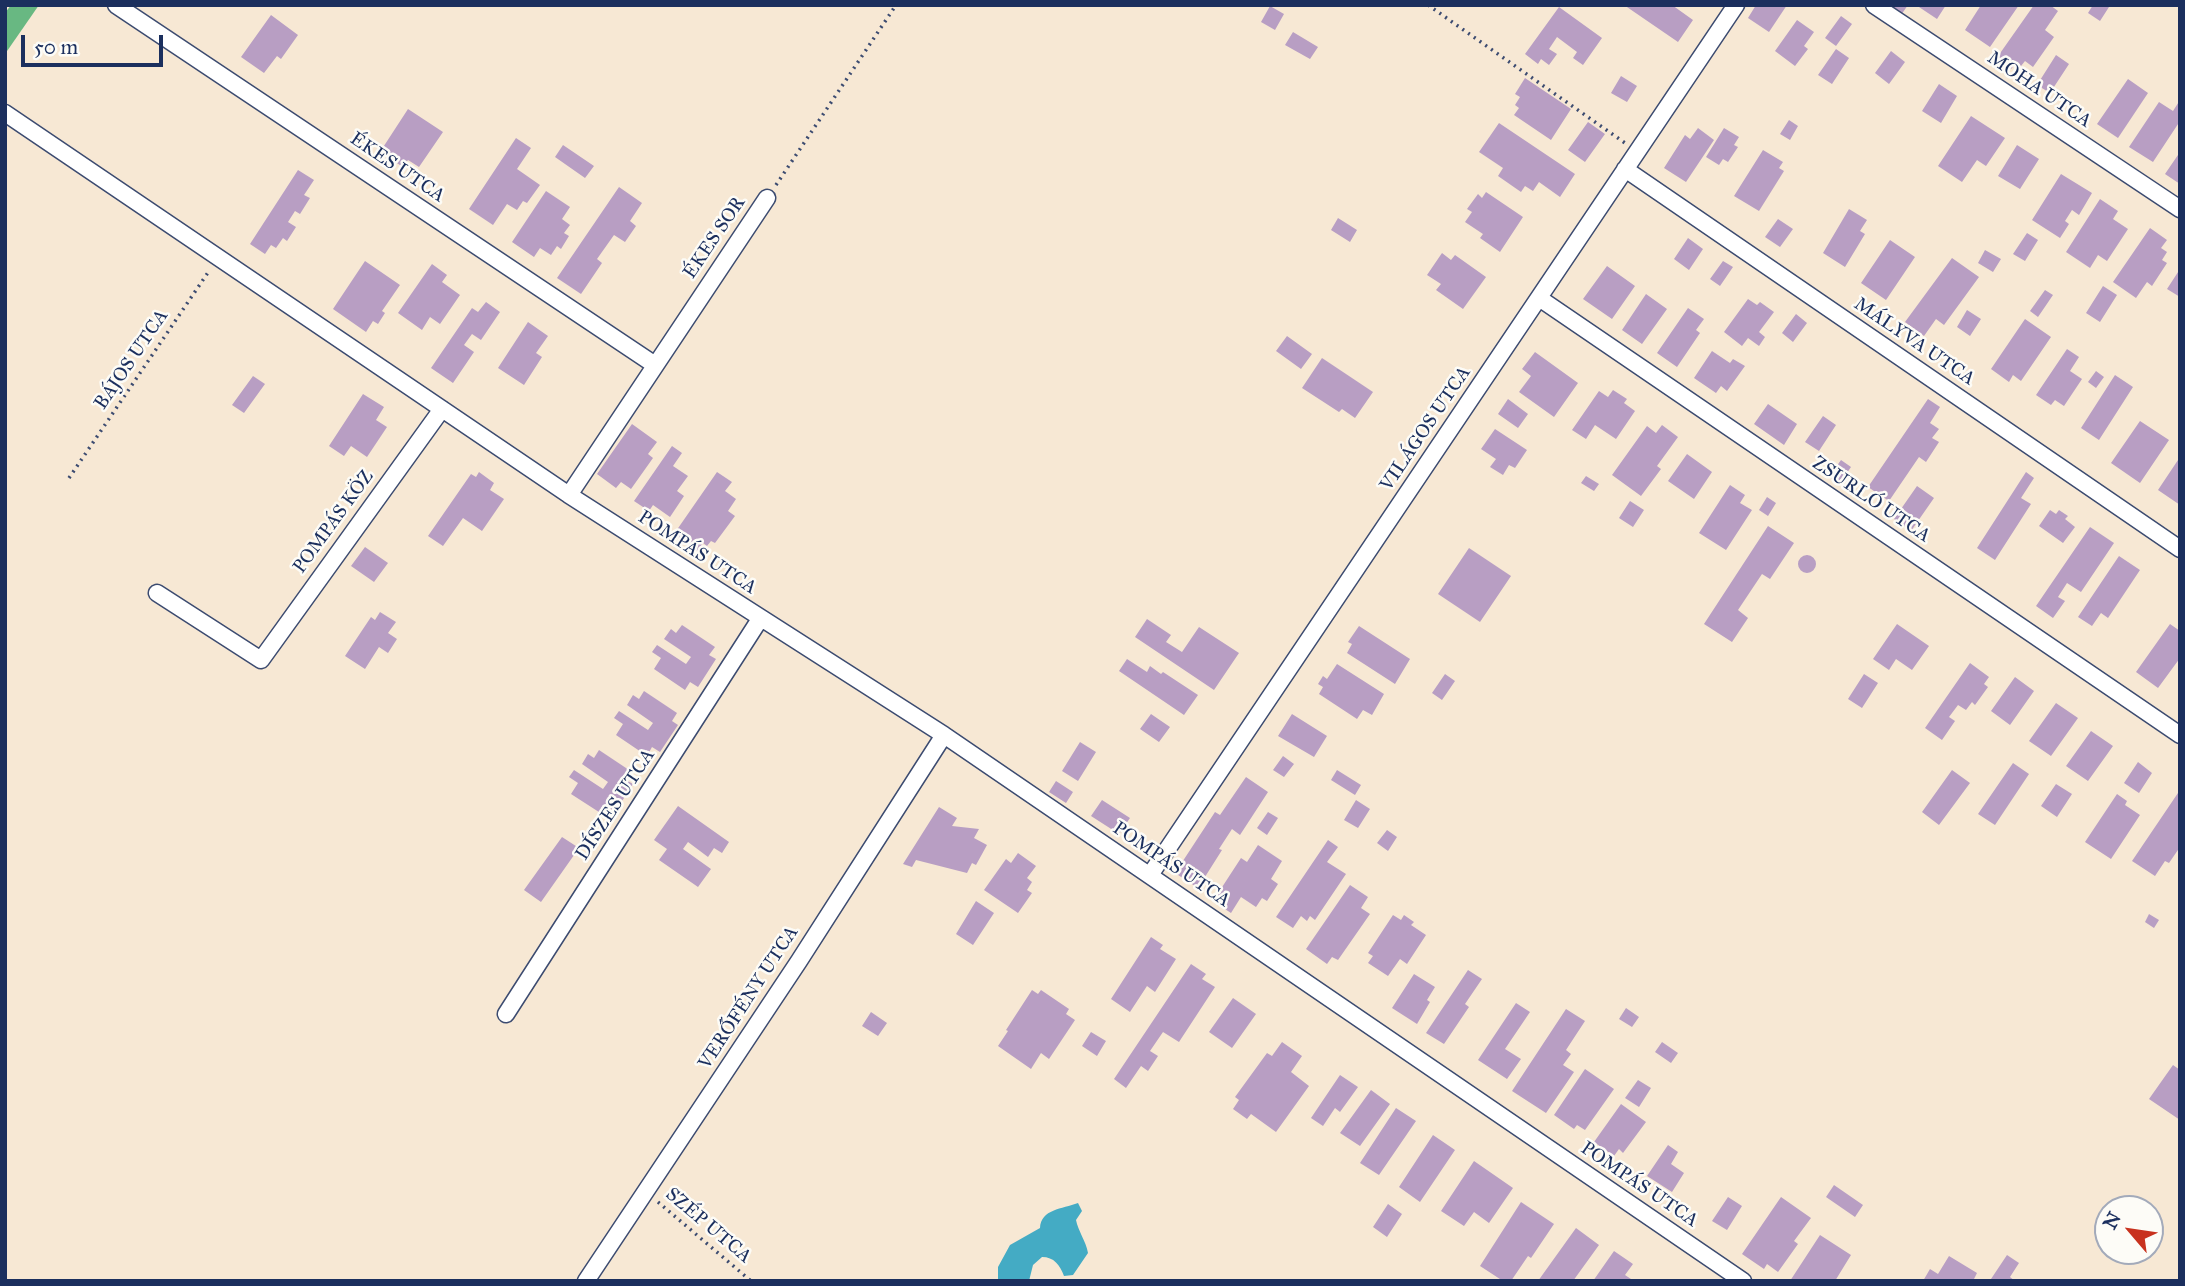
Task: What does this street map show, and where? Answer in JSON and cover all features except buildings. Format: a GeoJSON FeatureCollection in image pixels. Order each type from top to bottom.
{"type":"FeatureCollection","features":[{"type":"Feature","properties":{"kind":"street","name":"ÉKES UTCA"},"geometry":{"type":"LineString","coordinates":[[116,5],[655,365]]}},
{"type":"Feature","properties":{"kind":"street","name":"VILÁGOS UTCA"},"geometry":{"type":"LineString","coordinates":[[1150,875],[1736,5]]}},
{"type":"Feature","properties":{"kind":"street","name":"MOHA UTCA"},"geometry":{"type":"LineString","coordinates":[[1874,5],[2180,209]]}},
{"type":"Feature","properties":{"kind":"street","name":"POMPÁS UTCA"},"geometry":{"type":"LineString","coordinates":[[5,113],[569,495],[944,735],[1743,1281]]}},
{"type":"Feature","properties":{"kind":"street","name":"MÁLYVA UTCA"},"geometry":{"type":"LineString","coordinates":[[1625,169],[2180,549]]}},
{"type":"Feature","properties":{"kind":"street","name":"ÉKES SOR"},"geometry":{"type":"LineString","coordinates":[[569,495],[766,198]]}},
{"type":"Feature","properties":{"kind":"street","name":"ZSURLÓ UTCA"},"geometry":{"type":"LineString","coordinates":[[1539,298],[2180,735]]}},
{"type":"Feature","properties":{"kind":"street","name":"POMPÁS KÖZ"},"geometry":{"type":"LineString","coordinates":[[157,593],[261,660],[442,409]]}},
{"type":"Feature","properties":{"kind":"street","name":"DÍSZES UTCA"},"geometry":{"type":"LineString","coordinates":[[506,1014],[760,619]]}},
{"type":"Feature","properties":{"kind":"street","name":"VERŐFÉNY UTCA"},"geometry":{"type":"LineString","coordinates":[[586,1281],[799,961],[944,735]]}},
{"type":"Feature","properties":{"kind":"path","name":"ÉKES SOR"},"geometry":{"type":"LineString","coordinates":[[766,198],[896,5]]}},
{"type":"Feature","properties":{"kind":"path"},"geometry":{"type":"LineString","coordinates":[[1428,5],[1639,152]]}},
{"type":"Feature","properties":{"kind":"path","name":"BÁJOS UTCA"},"geometry":{"type":"LineString","coordinates":[[69,478],[218,257]]}},
{"type":"Feature","properties":{"kind":"path","name":"SZÉP UTCA"},"geometry":{"type":"LineString","coordinates":[[646,1192],[751,1281]]}},
{"type":"Feature","properties":{"kind":"green space"},"geometry":{"type":"Polygon","coordinates":[[[11,5],[39,5],[5,54],[5,13],[11,5]]]}},
{"type":"Feature","properties":{"kind":"water"},"geometry":{"type":"Polygon","coordinates":[[[1078,1203],[1082,1211],[1076,1220],[1088,1253],[1073,1275],[1064,1276],[1056,1262],[1042,1257],[1033,1265],[1029,1281],[998,1281],[998,1267],[1010,1245],[1040,1228],[1048,1213],[1078,1203]]]}}]}
